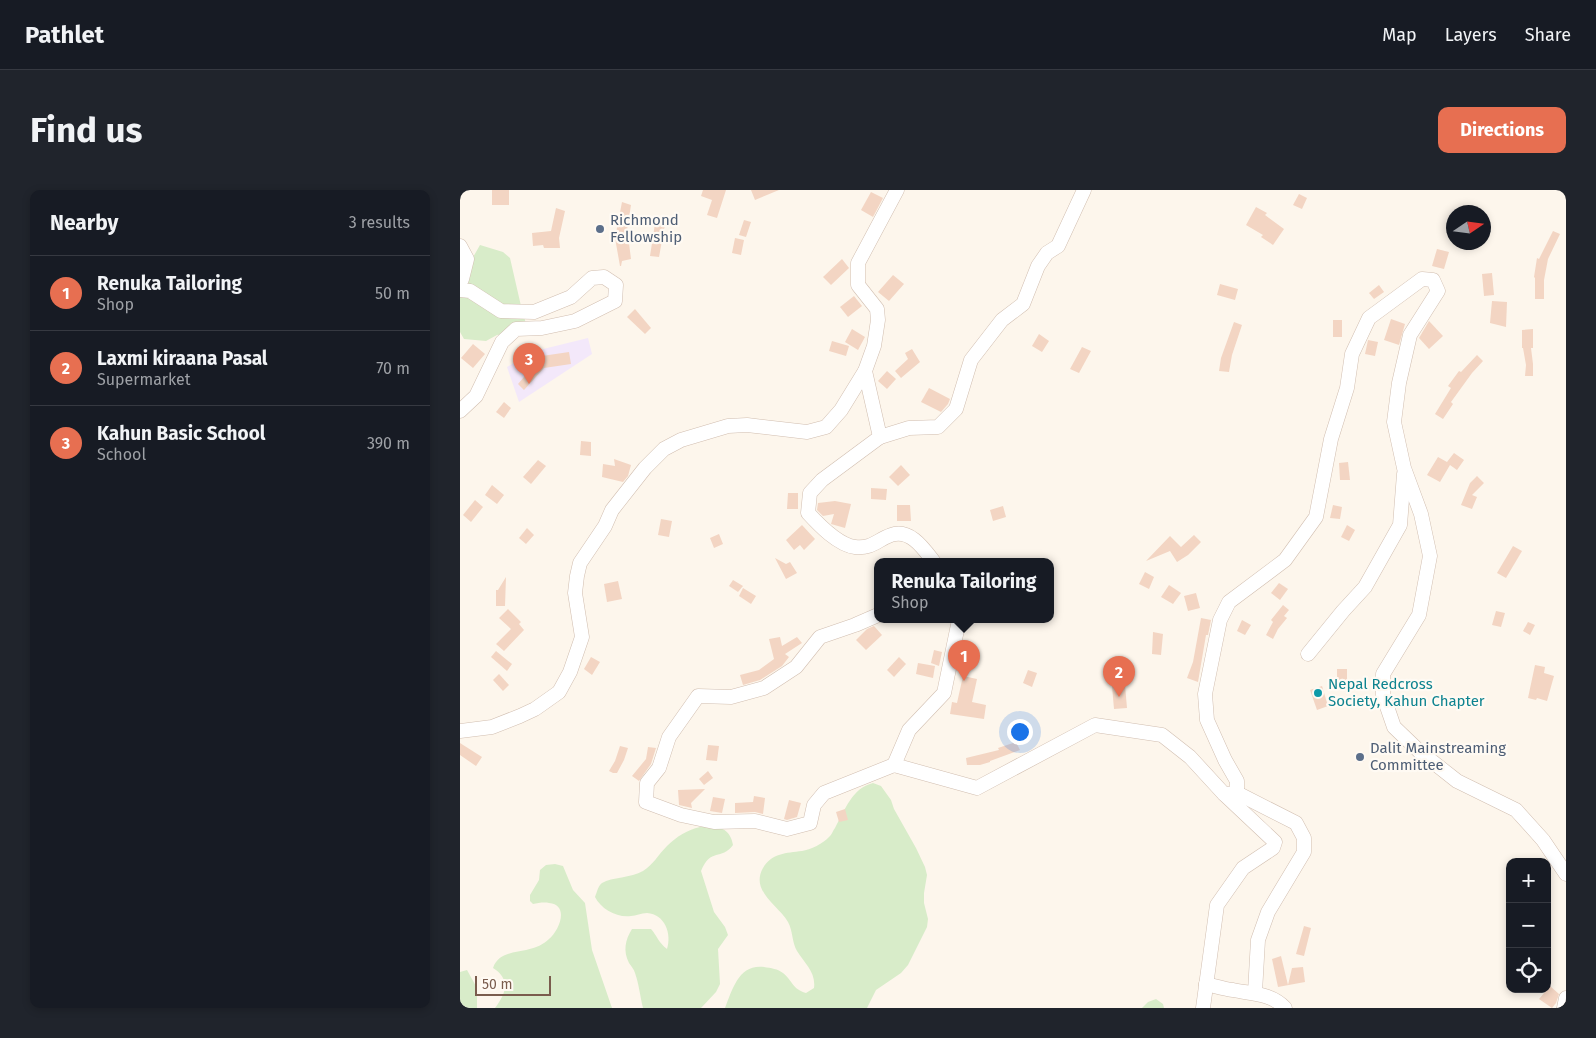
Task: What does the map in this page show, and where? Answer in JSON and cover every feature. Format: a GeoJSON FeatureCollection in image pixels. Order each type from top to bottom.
{"type":"FeatureCollection","features":[{"type":"Feature","properties":{"kind":"street"},"geometry":{"type":"LineString","coordinates":[[460,731],[492,727],[520,716],[535,709],[559,692],[570,672],[582,637],[575,593],[576,576],[580,563],[605,526],[612,510],[645,468],[664,449],[681,440],[728,426],[747,425],[807,432],[826,426],[841,410],[865,371],[874,346],[878,320],[876,309],[858,285],[858,263],[897,190]]}},
{"type":"Feature","properties":{"kind":"street"},"geometry":{"type":"LineString","coordinates":[[931,558],[924,548],[912,538],[901,534],[891,535],[879,543],[868,547],[850,546],[829,534],[808,513],[810,493],[822,480],[880,438],[909,428],[938,427],[956,409],[971,360],[1002,320],[1022,304],[1038,266],[1047,253],[1058,246],[1084,190]]}},
{"type":"Feature","properties":{"kind":"street"},"geometry":{"type":"LineString","coordinates":[[460,246],[467,259],[462,279],[460,279]]}},
{"type":"Feature","properties":{"kind":"street"},"geometry":{"type":"LineString","coordinates":[[460,290],[470,292],[501,311],[534,312],[571,296],[592,278],[604,277],[616,286],[615,301],[575,321],[542,328],[516,329],[502,342],[476,396],[460,410]]}},
{"type":"Feature","properties":{"kind":"street"},"geometry":{"type":"LineString","coordinates":[[1230,793],[1237,781],[1225,760],[1207,720],[1205,694],[1220,620],[1229,602],[1285,560],[1316,518],[1331,439],[1347,388],[1352,354],[1369,318],[1422,279],[1433,280],[1438,291],[1410,334],[1399,383],[1394,422],[1404,468],[1421,514],[1430,556],[1418,615],[1384,674],[1383,695],[1394,727],[1419,751],[1458,781],[1516,810],[1543,840],[1566,874]]}},
{"type":"Feature","properties":{"kind":"street"},"geometry":{"type":"LineString","coordinates":[[865,371],[880,438]]}},
{"type":"Feature","properties":{"kind":"street"},"geometry":{"type":"LineString","coordinates":[[1308,654],[1365,587],[1400,524],[1404,468]]}},
{"type":"Feature","properties":{"kind":"street"},"geometry":{"type":"LineString","coordinates":[[874,617],[820,637],[796,667],[764,688],[731,697],[698,696],[669,737],[659,768],[646,783],[646,802],[680,815],[714,822],[755,821],[787,829],[810,823],[814,805],[824,793],[894,765],[977,788],[1095,725],[1162,736],[1190,756],[1230,793],[1275,842],[1273,848],[1243,868],[1217,905],[1203,1008]]}},
{"type":"Feature","properties":{"kind":"street"},"geometry":{"type":"LineString","coordinates":[[894,765],[909,730],[944,692],[958,623]]}},
{"type":"Feature","properties":{"kind":"street"},"geometry":{"type":"LineString","coordinates":[[1230,793],[1296,823],[1304,838],[1304,852],[1268,912],[1258,940],[1255,992]]}},
{"type":"Feature","properties":{"kind":"street"},"geometry":{"type":"LineString","coordinates":[[1206,984],[1233,990],[1255,992],[1279,1002],[1285,1008]]}},
{"type":"Feature","properties":{"kind":"street"},"geometry":{"type":"LineString","coordinates":[[1564,1008],[1566,998]]}},
{"type":"Feature","properties":{"kind":"shaded area"},"geometry":{"type":"Polygon","coordinates":[[[588,338],[592,354],[519,402],[507,367],[531,352],[588,338]]]}},
{"type":"Feature","properties":{"kind":"green space"},"geometry":{"type":"Polygon","coordinates":[[[480,245],[503,252],[510,258],[528,331],[497,335],[486,341],[464,339],[460,332],[460,255],[472,259],[480,245]]]}},
{"type":"Feature","properties":{"kind":"green space"},"geometry":{"type":"Polygon","coordinates":[[[873,783],[881,786],[891,800],[916,848],[927,875],[924,903],[928,919],[927,927],[908,965],[901,973],[876,990],[867,1008],[725,1008],[738,979],[748,969],[755,967],[767,967],[783,973],[798,989],[806,993],[814,988],[812,973],[795,948],[788,922],[763,891],[760,884],[760,876],[763,868],[771,859],[785,853],[809,849],[827,839],[832,834],[854,795],[873,783]]]}},
{"type":"Feature","properties":{"kind":"green space"},"geometry":{"type":"Polygon","coordinates":[[[700,827],[721,828],[729,834],[733,845],[729,850],[712,856],[701,871],[714,912],[725,927],[728,935],[718,949],[720,984],[716,992],[701,1008],[643,1008],[634,970],[626,954],[626,941],[632,929],[651,929],[667,949],[669,937],[666,926],[663,921],[653,914],[620,916],[610,912],[595,897],[602,883],[643,871],[674,840],[686,832],[700,827]]]}},
{"type":"Feature","properties":{"kind":"green space"},"geometry":{"type":"Polygon","coordinates":[[[555,864],[563,866],[573,890],[585,903],[592,950],[612,1008],[495,1008],[502,997],[505,987],[499,972],[493,968],[497,961],[509,953],[534,948],[542,944],[553,935],[559,925],[561,913],[559,908],[549,903],[533,904],[530,901],[530,895],[539,880],[540,870],[546,865],[555,864]]]}},
{"type":"Feature","properties":{"kind":"green space"},"geometry":{"type":"Polygon","coordinates":[[[467,970],[477,988],[477,1008],[460,1008],[460,972],[467,970]]]}},
{"type":"Feature","properties":{"kind":"green space"},"geometry":{"type":"Polygon","coordinates":[[[1156,999],[1163,1004],[1164,1008],[1142,1008],[1148,1002],[1156,999]]]}},
{"type":"Feature","properties":{"kind":"building"},"geometry":{"type":"Polygon","coordinates":[[[492,190],[509,190],[509,205],[492,205],[492,190]]]}},
{"type":"Feature","properties":{"kind":"building"},"geometry":{"type":"Polygon","coordinates":[[[703,190],[726,190],[717,218],[707,215],[712,200],[701,196],[703,190]]]}},
{"type":"Feature","properties":{"kind":"building"},"geometry":{"type":"Polygon","coordinates":[[[751,190],[779,190],[755,200],[751,190]]]}},
{"type":"Feature","properties":{"kind":"building"},"geometry":{"type":"Polygon","coordinates":[[[871,192],[883,198],[873,217],[861,210],[871,192]]]}},
{"type":"Feature","properties":{"kind":"building"},"geometry":{"type":"Polygon","coordinates":[[[1299,194],[1307,198],[1302,209],[1293,205],[1299,194]]]}},
{"type":"Feature","properties":{"kind":"building"},"geometry":{"type":"Polygon","coordinates":[[[622,202],[631,205],[625,244],[629,243],[631,259],[622,261],[620,266],[615,238],[622,202]]]}},
{"type":"Feature","properties":{"kind":"building"},"geometry":{"type":"Polygon","coordinates":[[[1256,207],[1267,213],[1265,215],[1284,229],[1273,245],[1261,237],[1263,235],[1246,225],[1256,207]]]}},
{"type":"Feature","properties":{"kind":"building"},"geometry":{"type":"Polygon","coordinates":[[[556,208],[565,211],[559,238],[560,248],[544,248],[543,245],[533,246],[532,233],[551,231],[556,208]]]}},
{"type":"Feature","properties":{"kind":"building"},"geometry":{"type":"Polygon","coordinates":[[[656,217],[666,219],[659,257],[650,256],[656,217]]]}},
{"type":"Feature","properties":{"kind":"building"},"geometry":{"type":"Polygon","coordinates":[[[744,220],[751,222],[746,237],[739,235],[744,220]]]}},
{"type":"Feature","properties":{"kind":"building"},"geometry":{"type":"Polygon","coordinates":[[[1553,231],[1560,234],[1548,259],[1544,280],[1544,299],[1535,299],[1534,277],[1537,258],[1539,259],[1553,231]]]}},
{"type":"Feature","properties":{"kind":"building"},"geometry":{"type":"Polygon","coordinates":[[[735,238],[744,240],[741,255],[732,253],[735,238]]]}},
{"type":"Feature","properties":{"kind":"building"},"geometry":{"type":"Polygon","coordinates":[[[1437,249],[1449,252],[1444,269],[1432,266],[1437,249]]]}},
{"type":"Feature","properties":{"kind":"building"},"geometry":{"type":"Polygon","coordinates":[[[842,259],[849,268],[831,285],[823,277],[842,259]]]}},
{"type":"Feature","properties":{"kind":"building"},"geometry":{"type":"Polygon","coordinates":[[[1492,273],[1494,295],[1484,296],[1482,274],[1492,273]]]}},
{"type":"Feature","properties":{"kind":"building"},"geometry":{"type":"Polygon","coordinates":[[[893,275],[904,284],[889,301],[878,292],[893,275]]]}},
{"type":"Feature","properties":{"kind":"building"},"geometry":{"type":"Polygon","coordinates":[[[1220,284],[1238,289],[1235,300],[1217,295],[1220,284]]]}},
{"type":"Feature","properties":{"kind":"building"},"geometry":{"type":"Polygon","coordinates":[[[1379,285],[1384,292],[1374,299],[1369,293],[1379,285]]]}},
{"type":"Feature","properties":{"kind":"building"},"geometry":{"type":"Polygon","coordinates":[[[854,296],[862,306],[848,317],[840,307],[854,296]]]}},
{"type":"Feature","properties":{"kind":"building"},"geometry":{"type":"Polygon","coordinates":[[[1492,301],[1507,302],[1506,327],[1490,323],[1492,301]]]}},
{"type":"Feature","properties":{"kind":"building"},"geometry":{"type":"Polygon","coordinates":[[[635,309],[651,328],[645,334],[627,317],[635,309]]]}},
{"type":"Feature","properties":{"kind":"building"},"geometry":{"type":"Polygon","coordinates":[[[1391,319],[1405,324],[1399,345],[1384,340],[1391,319]]]}},
{"type":"Feature","properties":{"kind":"building"},"geometry":{"type":"Polygon","coordinates":[[[1333,320],[1342,320],[1342,337],[1333,337],[1333,320]]]}},
{"type":"Feature","properties":{"kind":"building"},"geometry":{"type":"Polygon","coordinates":[[[1429,321],[1443,336],[1429,349],[1419,338],[1429,321]]]}},
{"type":"Feature","properties":{"kind":"building"},"geometry":{"type":"Polygon","coordinates":[[[1234,322],[1242,325],[1232,355],[1229,372],[1219,371],[1221,358],[1234,322]]]}},
{"type":"Feature","properties":{"kind":"building"},"geometry":{"type":"Polygon","coordinates":[[[852,329],[865,337],[858,350],[845,342],[852,329]]]}},
{"type":"Feature","properties":{"kind":"building"},"geometry":{"type":"Polygon","coordinates":[[[1533,329],[1533,348],[1531,348],[1533,376],[1525,376],[1526,365],[1522,348],[1522,330],[1533,329]]]}},
{"type":"Feature","properties":{"kind":"building"},"geometry":{"type":"Polygon","coordinates":[[[1039,334],[1049,341],[1042,352],[1032,346],[1039,334]]]}},
{"type":"Feature","properties":{"kind":"building"},"geometry":{"type":"Polygon","coordinates":[[[1368,340],[1378,342],[1375,356],[1365,354],[1368,340]]]}},
{"type":"Feature","properties":{"kind":"building"},"geometry":{"type":"Polygon","coordinates":[[[832,341],[849,346],[846,356],[829,351],[832,341]]]}},
{"type":"Feature","properties":{"kind":"building"},"geometry":{"type":"Polygon","coordinates":[[[473,344],[485,354],[473,368],[461,358],[473,344]]]}},
{"type":"Feature","properties":{"kind":"building"},"geometry":{"type":"Polygon","coordinates":[[[1082,347],[1091,351],[1079,373],[1070,369],[1082,347]]]}},
{"type":"Feature","properties":{"kind":"building"},"geometry":{"type":"Polygon","coordinates":[[[912,349],[920,362],[901,378],[895,371],[908,359],[905,353],[912,349]]]}},
{"type":"Feature","properties":{"kind":"building"},"geometry":{"type":"Polygon","coordinates":[[[569,352],[571,364],[544,368],[524,390],[518,384],[542,356],[569,352]]]}},
{"type":"Feature","properties":{"kind":"building"},"geometry":{"type":"Polygon","coordinates":[[[1477,355],[1483,361],[1451,402],[1453,404],[1443,419],[1435,414],[1451,388],[1448,386],[1459,371],[1461,372],[1477,355]]]}},
{"type":"Feature","properties":{"kind":"building"},"geometry":{"type":"Polygon","coordinates":[[[887,371],[896,379],[887,389],[878,381],[887,371]]]}},
{"type":"Feature","properties":{"kind":"building"},"geometry":{"type":"Polygon","coordinates":[[[929,388],[950,399],[941,412],[921,402],[929,388]]]}},
{"type":"Feature","properties":{"kind":"building"},"geometry":{"type":"Polygon","coordinates":[[[504,402],[511,408],[504,418],[496,412],[504,402]]]}},
{"type":"Feature","properties":{"kind":"building"},"geometry":{"type":"Polygon","coordinates":[[[581,441],[591,442],[591,456],[580,455],[581,441]]]}},
{"type":"Feature","properties":{"kind":"building"},"geometry":{"type":"Polygon","coordinates":[[[1454,453],[1464,460],[1457,470],[1450,465],[1440,482],[1427,475],[1438,457],[1447,462],[1454,453]]]}},
{"type":"Feature","properties":{"kind":"building"},"geometry":{"type":"Polygon","coordinates":[[[614,459],[631,465],[628,476],[623,482],[602,477],[603,464],[615,466],[614,459]]]}},
{"type":"Feature","properties":{"kind":"building"},"geometry":{"type":"Polygon","coordinates":[[[538,460],[546,466],[531,484],[523,477],[538,460]]]}},
{"type":"Feature","properties":{"kind":"building"},"geometry":{"type":"Polygon","coordinates":[[[1348,462],[1350,480],[1340,480],[1339,463],[1348,462]]]}},
{"type":"Feature","properties":{"kind":"building"},"geometry":{"type":"Polygon","coordinates":[[[901,465],[910,475],[898,486],[889,477],[901,465]]]}},
{"type":"Feature","properties":{"kind":"building"},"geometry":{"type":"Polygon","coordinates":[[[1477,476],[1484,483],[1472,495],[1477,497],[1472,509],[1461,505],[1470,483],[1477,476]]]}},
{"type":"Feature","properties":{"kind":"building"},"geometry":{"type":"Polygon","coordinates":[[[492,485],[504,495],[497,504],[485,495],[492,485]]]}},
{"type":"Feature","properties":{"kind":"building"},"geometry":{"type":"Polygon","coordinates":[[[871,488],[887,489],[886,500],[871,499],[871,488]]]}},
{"type":"Feature","properties":{"kind":"building"},"geometry":{"type":"Polygon","coordinates":[[[788,493],[798,493],[798,509],[787,509],[788,493]]]}},
{"type":"Feature","properties":{"kind":"building"},"geometry":{"type":"Polygon","coordinates":[[[475,500],[483,507],[471,522],[463,515],[475,500]]]}},
{"type":"Feature","properties":{"kind":"building"},"geometry":{"type":"Polygon","coordinates":[[[835,501],[851,504],[845,528],[831,524],[834,514],[823,516],[817,510],[818,503],[835,501]]]}},
{"type":"Feature","properties":{"kind":"building"},"geometry":{"type":"Polygon","coordinates":[[[897,505],[910,505],[911,521],[897,521],[897,505]]]}},
{"type":"Feature","properties":{"kind":"building"},"geometry":{"type":"Polygon","coordinates":[[[1333,505],[1342,507],[1340,519],[1330,518],[1333,505]]]}},
{"type":"Feature","properties":{"kind":"building"},"geometry":{"type":"Polygon","coordinates":[[[1003,506],[1006,517],[993,521],[990,510],[1003,506]]]}},
{"type":"Feature","properties":{"kind":"building"},"geometry":{"type":"Polygon","coordinates":[[[661,519],[672,521],[669,537],[658,535],[661,519]]]}},
{"type":"Feature","properties":{"kind":"building"},"geometry":{"type":"Polygon","coordinates":[[[802,525],[815,539],[804,550],[800,545],[794,550],[786,540],[802,525]]]}},
{"type":"Feature","properties":{"kind":"building"},"geometry":{"type":"Polygon","coordinates":[[[1347,525],[1355,530],[1349,541],[1341,537],[1347,525]]]}},
{"type":"Feature","properties":{"kind":"building"},"geometry":{"type":"Polygon","coordinates":[[[527,528],[534,535],[526,544],[519,538],[527,528]]]}},
{"type":"Feature","properties":{"kind":"building"},"geometry":{"type":"Polygon","coordinates":[[[719,534],[723,544],[714,548],[710,538],[719,534]]]}},
{"type":"Feature","properties":{"kind":"building"},"geometry":{"type":"Polygon","coordinates":[[[1194,535],[1201,542],[1188,555],[1177,562],[1170,551],[1146,561],[1170,536],[1181,547],[1194,535]]]}},
{"type":"Feature","properties":{"kind":"building"},"geometry":{"type":"Polygon","coordinates":[[[1513,546],[1522,551],[1506,578],[1497,573],[1513,546]]]}},
{"type":"Feature","properties":{"kind":"building"},"geometry":{"type":"Polygon","coordinates":[[[775,558],[786,564],[790,562],[797,573],[786,579],[775,558]]]}},
{"type":"Feature","properties":{"kind":"building"},"geometry":{"type":"Polygon","coordinates":[[[1145,572],[1154,577],[1149,589],[1139,584],[1145,572]]]}},
{"type":"Feature","properties":{"kind":"building"},"geometry":{"type":"Polygon","coordinates":[[[506,577],[505,606],[496,606],[496,590],[498,590],[506,577]]]}},
{"type":"Feature","properties":{"kind":"building"},"geometry":{"type":"Polygon","coordinates":[[[733,580],[743,586],[738,592],[729,586],[733,580]]]}},
{"type":"Feature","properties":{"kind":"building"},"geometry":{"type":"Polygon","coordinates":[[[618,581],[622,599],[607,602],[604,584],[618,581]]]}},
{"type":"Feature","properties":{"kind":"building"},"geometry":{"type":"Polygon","coordinates":[[[1279,583],[1288,589],[1280,600],[1271,593],[1279,583]]]}},
{"type":"Feature","properties":{"kind":"building"},"geometry":{"type":"Polygon","coordinates":[[[1169,585],[1181,593],[1173,604],[1161,597],[1169,585]]]}},
{"type":"Feature","properties":{"kind":"building"},"geometry":{"type":"Polygon","coordinates":[[[743,588],[756,596],[751,604],[739,596],[743,588]]]}},
{"type":"Feature","properties":{"kind":"building"},"geometry":{"type":"Polygon","coordinates":[[[1196,593],[1200,608],[1188,611],[1184,596],[1196,593]]]}},
{"type":"Feature","properties":{"kind":"building"},"geometry":{"type":"Polygon","coordinates":[[[1283,605],[1289,610],[1284,616],[1287,618],[1273,639],[1266,635],[1273,622],[1271,620],[1283,605]]]}},
{"type":"Feature","properties":{"kind":"building"},"geometry":{"type":"Polygon","coordinates":[[[508,609],[521,622],[519,624],[524,630],[504,651],[496,644],[511,629],[499,618],[508,609]]]}},
{"type":"Feature","properties":{"kind":"building"},"geometry":{"type":"Polygon","coordinates":[[[1496,611],[1505,613],[1501,627],[1492,625],[1496,611]]]}},
{"type":"Feature","properties":{"kind":"building"},"geometry":{"type":"Polygon","coordinates":[[[1201,618],[1211,620],[1208,635],[1206,635],[1198,682],[1187,678],[1193,662],[1201,618]]]}},
{"type":"Feature","properties":{"kind":"building"},"geometry":{"type":"Polygon","coordinates":[[[1242,620],[1251,625],[1245,635],[1237,631],[1242,620]]]}},
{"type":"Feature","properties":{"kind":"building"},"geometry":{"type":"Polygon","coordinates":[[[1528,622],[1535,625],[1530,635],[1523,631],[1528,622]]]}},
{"type":"Feature","properties":{"kind":"building"},"geometry":{"type":"Polygon","coordinates":[[[874,626],[882,635],[866,650],[856,640],[867,629],[874,626]]]}},
{"type":"Feature","properties":{"kind":"building"},"geometry":{"type":"Polygon","coordinates":[[[1153,632],[1163,634],[1161,655],[1152,654],[1153,632]]]}},
{"type":"Feature","properties":{"kind":"building"},"geometry":{"type":"Polygon","coordinates":[[[780,637],[782,646],[797,637],[802,643],[785,654],[789,657],[782,666],[760,680],[743,685],[740,675],[759,670],[774,659],[769,639],[780,637]]]}},
{"type":"Feature","properties":{"kind":"building"},"geometry":{"type":"Polygon","coordinates":[[[934,650],[942,652],[939,666],[931,663],[934,650]]]}},
{"type":"Feature","properties":{"kind":"building"},"geometry":{"type":"Polygon","coordinates":[[[496,651],[512,664],[507,671],[491,657],[496,651]]]}},
{"type":"Feature","properties":{"kind":"building"},"geometry":{"type":"Polygon","coordinates":[[[591,657],[600,662],[592,675],[584,669],[591,657]]]}},
{"type":"Feature","properties":{"kind":"building"},"geometry":{"type":"Polygon","coordinates":[[[899,657],[906,664],[894,677],[887,670],[899,657]]]}},
{"type":"Feature","properties":{"kind":"building"},"geometry":{"type":"Polygon","coordinates":[[[918,663],[935,666],[933,678],[916,674],[918,663]]]}},
{"type":"Feature","properties":{"kind":"building"},"geometry":{"type":"Polygon","coordinates":[[[1535,665],[1545,667],[1544,673],[1554,676],[1547,701],[1528,698],[1535,665]]]}},
{"type":"Feature","properties":{"kind":"building"},"geometry":{"type":"Polygon","coordinates":[[[1337,669],[1347,669],[1347,682],[1337,682],[1337,669]]]}},
{"type":"Feature","properties":{"kind":"building"},"geometry":{"type":"Polygon","coordinates":[[[1028,670],[1037,673],[1032,687],[1023,683],[1028,670]]]}},
{"type":"Feature","properties":{"kind":"building"},"geometry":{"type":"Polygon","coordinates":[[[499,674],[509,685],[503,691],[493,680],[499,674]]]}},
{"type":"Feature","properties":{"kind":"building"},"geometry":{"type":"Polygon","coordinates":[[[963,676],[977,679],[972,702],[986,705],[984,719],[950,714],[952,702],[957,703],[963,676]]]}},
{"type":"Feature","properties":{"kind":"building"},"geometry":{"type":"Polygon","coordinates":[[[1125,685],[1127,708],[1114,709],[1112,686],[1125,685]]]}},
{"type":"Feature","properties":{"kind":"building"},"geometry":{"type":"Polygon","coordinates":[[[1322,686],[1328,706],[1317,710],[1310,690],[1322,686]]]}},
{"type":"Feature","properties":{"kind":"building"},"geometry":{"type":"Polygon","coordinates":[[[1016,742],[1020,750],[980,765],[967,765],[966,758],[999,750],[998,748],[1016,742]]]}},
{"type":"Feature","properties":{"kind":"building"},"geometry":{"type":"Polygon","coordinates":[[[460,743],[482,757],[476,766],[460,755],[460,743]]]}},
{"type":"Feature","properties":{"kind":"building"},"geometry":{"type":"Polygon","coordinates":[[[708,745],[719,746],[717,761],[706,760],[708,745]]]}},
{"type":"Feature","properties":{"kind":"building"},"geometry":{"type":"Polygon","coordinates":[[[620,746],[628,748],[617,773],[613,773],[609,771],[620,746]]]}},
{"type":"Feature","properties":{"kind":"building"},"geometry":{"type":"Polygon","coordinates":[[[648,747],[656,748],[651,764],[639,781],[632,776],[646,759],[648,747]]]}},
{"type":"Feature","properties":{"kind":"building","name":"Dalit Mainstreaming Committee"},"geometry":{"type":"Polygon","coordinates":[[[1364,752],[1364,762],[1356,762],[1356,753],[1364,752]]]}},
{"type":"Feature","properties":{"kind":"building"},"geometry":{"type":"Polygon","coordinates":[[[708,771],[713,778],[704,785],[699,779],[708,771]]]}},
{"type":"Feature","properties":{"kind":"building"},"geometry":{"type":"Polygon","coordinates":[[[705,789],[691,803],[692,808],[679,805],[678,790],[705,789]]]}},
{"type":"Feature","properties":{"kind":"building"},"geometry":{"type":"Polygon","coordinates":[[[754,796],[765,798],[763,814],[755,812],[735,813],[735,803],[753,802],[754,796]]]}},
{"type":"Feature","properties":{"kind":"building"},"geometry":{"type":"Polygon","coordinates":[[[713,797],[725,799],[722,813],[710,811],[713,797]]]}},
{"type":"Feature","properties":{"kind":"building"},"geometry":{"type":"Polygon","coordinates":[[[789,800],[801,803],[797,817],[787,820],[784,819],[789,800]]]}},
{"type":"Feature","properties":{"kind":"building"},"geometry":{"type":"Polygon","coordinates":[[[845,809],[848,820],[839,822],[836,812],[845,809]]]}},
{"type":"Feature","properties":{"kind":"building"},"geometry":{"type":"Polygon","coordinates":[[[1304,926],[1311,928],[1304,956],[1296,954],[1304,926]]]}},
{"type":"Feature","properties":{"kind":"building"},"geometry":{"type":"Polygon","coordinates":[[[1281,956],[1288,985],[1292,968],[1303,967],[1305,982],[1278,987],[1272,959],[1281,956]]]}},
{"type":"Feature","properties":{"kind":"building"},"geometry":{"type":"Polygon","coordinates":[[[1551,987],[1559,994],[1552,1008],[1539,999],[1544,993],[1551,993],[1551,987]]]}},
{"type":"Feature","properties":{"kind":"place","name":"Richmond Fellowship"},"geometry":{"type":"Point","coordinates":[600,229]}},
{"type":"Feature","properties":{"kind":"place","name":"Kahun Basic School"},"geometry":{"type":"Point","coordinates":[529,384]}},
{"type":"Feature","properties":{"kind":"place","name":"Renuka Tailoring"},"geometry":{"type":"Point","coordinates":[964,681]}},
{"type":"Feature","properties":{"kind":"place","name":"Nepal Redcross Society, Kahun Chapter"},"geometry":{"type":"Point","coordinates":[1318,693]}},
{"type":"Feature","properties":{"kind":"place","name":"Laxmi kiraana Pasal"},"geometry":{"type":"Point","coordinates":[1119,697]}},
{"type":"Feature","properties":{"kind":"place","name":"Dalit Mainstreaming Committee"},"geometry":{"type":"Point","coordinates":[1360,757]}}]}
